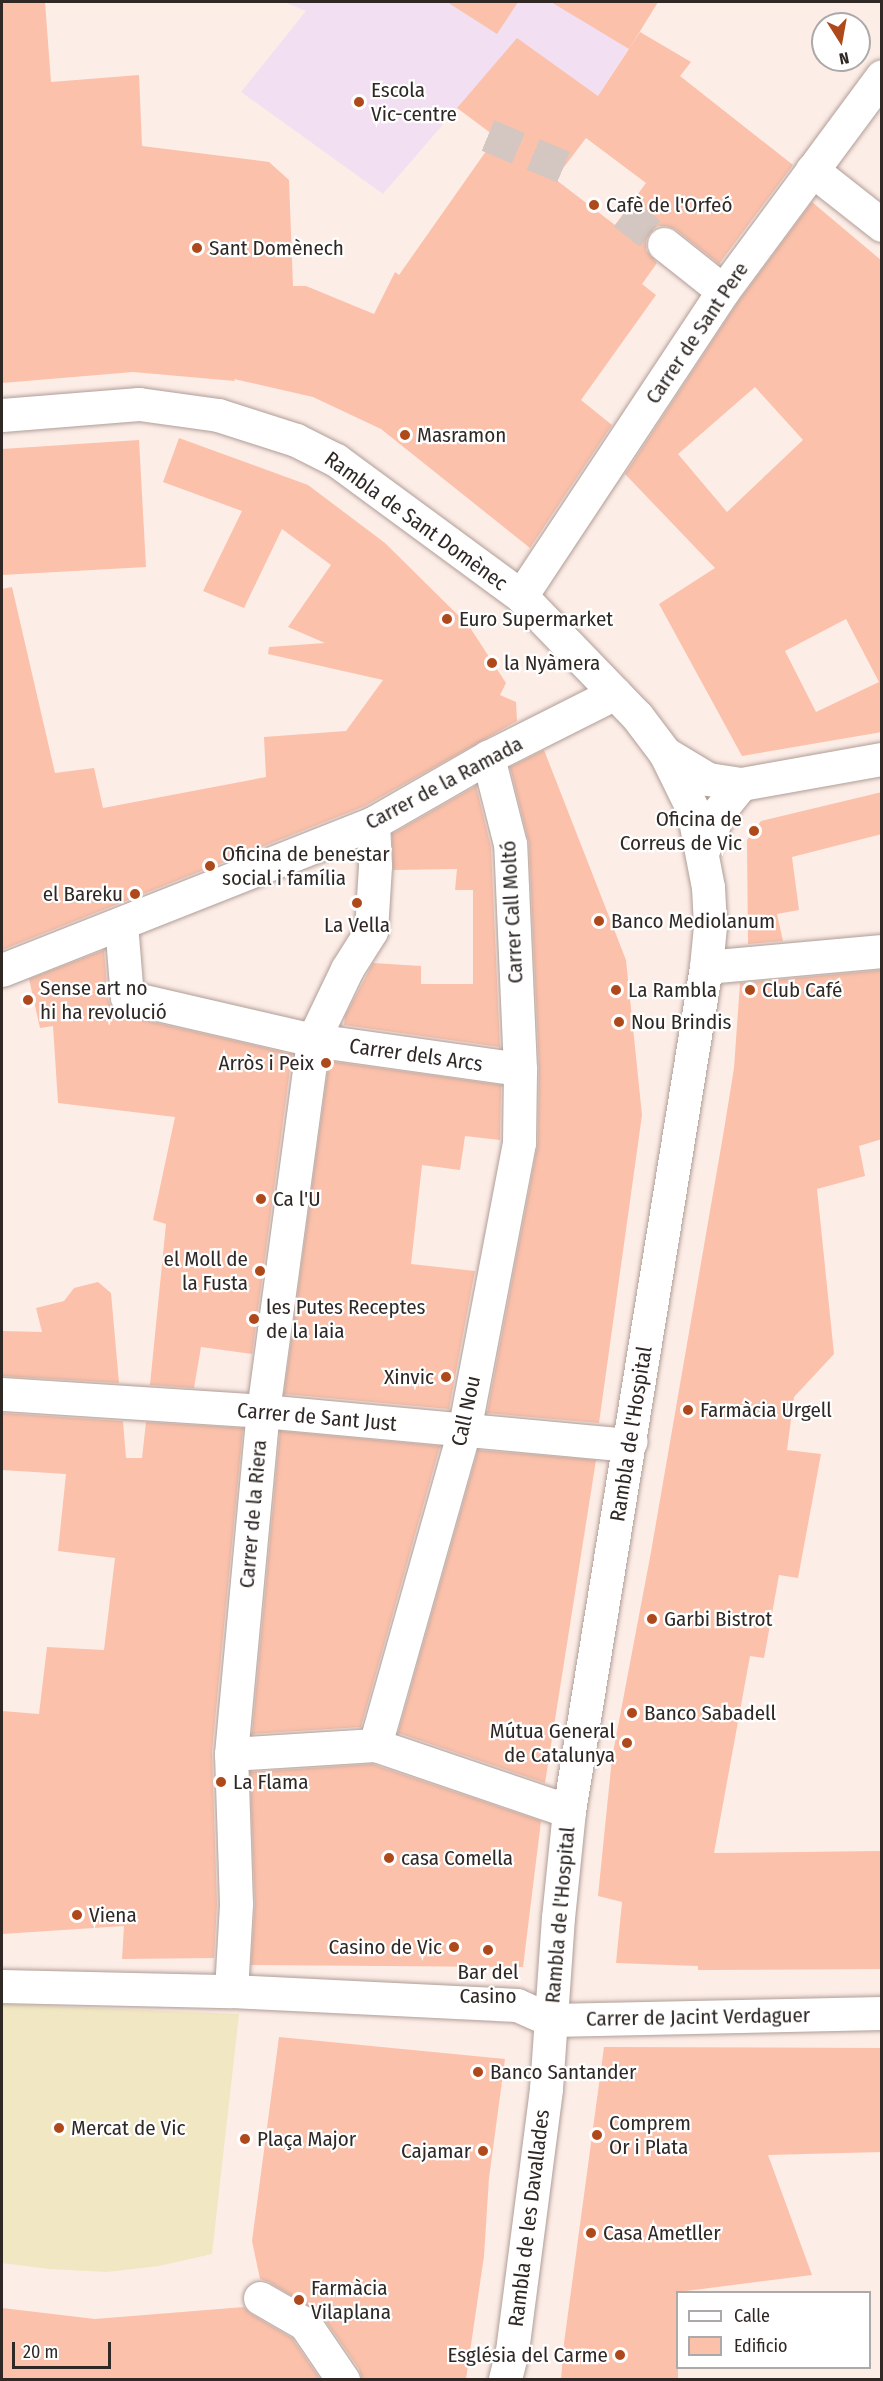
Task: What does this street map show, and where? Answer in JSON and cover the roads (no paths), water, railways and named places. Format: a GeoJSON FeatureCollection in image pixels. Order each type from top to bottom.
{"type":"FeatureCollection","features":[{"type":"Feature","properties":{"kind":"street","name":"Carrer de Sant Pere"},"geometry":{"type":"LineString","coordinates":[[520,596],[723,291],[882,76]]}},
{"type":"Feature","properties":{"kind":"street"},"geometry":{"type":"LineString","coordinates":[[812,170],[882,225]]}},
{"type":"Feature","properties":{"kind":"street"},"geometry":{"type":"LineString","coordinates":[[664,244],[723,291]]}},
{"type":"Feature","properties":{"kind":"street","name":"Rambla de Sant Domènec"},"geometry":{"type":"LineString","coordinates":[[2,415],[139,404],[218,415],[296,440],[336,460],[371,483],[520,596],[615,693]]}},
{"type":"Feature","properties":{"kind":"street","name":"Rambla de l'Hospital"},"geometry":{"type":"LineString","coordinates":[[551,2020],[558,1917],[569,1811],[631,1442],[706,967],[710,927],[703,849],[693,810],[665,753],[637,716],[615,693]]}},
{"type":"Feature","properties":{"kind":"street","name":"Carrer de la Ramada"},"geometry":{"type":"LineString","coordinates":[[2,970],[373,823],[488,757],[615,693]]}},
{"type":"Feature","properties":{"kind":"street","name":"Rambla de l'Hospital"},"geometry":{"type":"LineString","coordinates":[[665,753],[708,779],[741,784]]}},
{"type":"Feature","properties":{"kind":"street","name":"Carrer Call Moltó"},"geometry":{"type":"LineString","coordinates":[[488,757],[510,844],[520,1069]]}},
{"type":"Feature","properties":{"kind":"street"},"geometry":{"type":"LineString","coordinates":[[741,784],[882,759]]}},
{"type":"Feature","properties":{"kind":"street","name":"Rambla de l'Hospital"},"geometry":{"type":"LineString","coordinates":[[703,849],[720,810],[741,784]]}},
{"type":"Feature","properties":{"kind":"street","name":"Carrer de la Riera"},"geometry":{"type":"LineString","coordinates":[[231,1991],[236,1904],[231,1754],[263,1411],[313,1040],[347,969],[371,931],[375,865],[373,823]]}},
{"type":"Feature","properties":{"kind":"street","name":"Carrer dels Arcs"},"geometry":{"type":"LineString","coordinates":[[121,924],[127,997],[313,1040],[520,1069]]}},
{"type":"Feature","properties":{"kind":"street"},"geometry":{"type":"LineString","coordinates":[[706,967],[882,951]]}},
{"type":"Feature","properties":{"kind":"street","name":"Call Nou"},"geometry":{"type":"LineString","coordinates":[[375,1745],[464,1431],[519,1143],[520,1069]]}},
{"type":"Feature","properties":{"kind":"street","name":"Carrer de Sant Just"},"geometry":{"type":"LineString","coordinates":[[2,1394],[263,1411],[464,1431],[622,1444],[631,1442]]}},
{"type":"Feature","properties":{"kind":"street"},"geometry":{"type":"LineString","coordinates":[[231,1754],[375,1745],[569,1811]]}},
{"type":"Feature","properties":{"kind":"street"},"geometry":{"type":"LineString","coordinates":[[2,1986],[231,1991]]}},
{"type":"Feature","properties":{"kind":"street","name":"Carrer de Jacint Verdaguer"},"geometry":{"type":"LineString","coordinates":[[231,1991],[517,2005],[551,2020],[882,2013]]}},
{"type":"Feature","properties":{"kind":"street","name":"Rambla de les Davallades"},"geometry":{"type":"LineString","coordinates":[[505,2379],[512,2351],[535,2182],[551,2020]]}},
{"type":"Feature","properties":{"kind":"street"},"geometry":{"type":"LineString","coordinates":[[260,2298],[305,2324],[343,2379]]}},
{"type":"Feature","properties":{"kind":"tunnel"},"geometry":{"type":"LineString","coordinates":[[488,135],[564,167]]}},
{"type":"Feature","properties":{"kind":"tunnel"},"geometry":{"type":"LineString","coordinates":[[624,213],[664,244]]}},
{"type":"Feature","properties":{"kind":"place","name":"Escola Vic-centre"},"geometry":{"type":"Point","coordinates":[359,102]}},
{"type":"Feature","properties":{"kind":"place","name":"Cafè de l'Orfeó"},"geometry":{"type":"Point","coordinates":[594,205]}},
{"type":"Feature","properties":{"kind":"place","name":"Sant Domènech"},"geometry":{"type":"Point","coordinates":[197,248]}},
{"type":"Feature","properties":{"kind":"place","name":"Masramon"},"geometry":{"type":"Point","coordinates":[405,435]}},
{"type":"Feature","properties":{"kind":"place","name":"Euro Supermarket"},"geometry":{"type":"Point","coordinates":[447,619]}},
{"type":"Feature","properties":{"kind":"place","name":"la Nyàmera"},"geometry":{"type":"Point","coordinates":[492,663]}},
{"type":"Feature","properties":{"kind":"place","name":"Oficina de Correus de Vic"},"geometry":{"type":"Point","coordinates":[754,831]}},
{"type":"Feature","properties":{"kind":"place","name":"Oficina de benestar social i família"},"geometry":{"type":"Point","coordinates":[210,866]}},
{"type":"Feature","properties":{"kind":"place","name":"el Bareku"},"geometry":{"type":"Point","coordinates":[135,894]}},
{"type":"Feature","properties":{"kind":"place","name":"La Vella"},"geometry":{"type":"Point","coordinates":[357,903]}},
{"type":"Feature","properties":{"kind":"place","name":"Banco Mediolanum"},"geometry":{"type":"Point","coordinates":[599,921]}},
{"type":"Feature","properties":{"kind":"place","name":"La Rambla"},"geometry":{"type":"Point","coordinates":[616,990]}},
{"type":"Feature","properties":{"kind":"place","name":"Club Café"},"geometry":{"type":"Point","coordinates":[750,990]}},
{"type":"Feature","properties":{"kind":"place","name":"Sense art no hi ha revolució"},"geometry":{"type":"Point","coordinates":[28,1000]}},
{"type":"Feature","properties":{"kind":"place","name":"Nou Brindis"},"geometry":{"type":"Point","coordinates":[619,1022]}},
{"type":"Feature","properties":{"kind":"place","name":"Arròs i Peix"},"geometry":{"type":"Point","coordinates":[326,1063]}},
{"type":"Feature","properties":{"kind":"place","name":"Ca l'U"},"geometry":{"type":"Point","coordinates":[261,1199]}},
{"type":"Feature","properties":{"kind":"place","name":"el Moll de la Fusta"},"geometry":{"type":"Point","coordinates":[260,1271]}},
{"type":"Feature","properties":{"kind":"place","name":"les Putes Receptes de la Iaia"},"geometry":{"type":"Point","coordinates":[254,1319]}},
{"type":"Feature","properties":{"kind":"place","name":"Xinvic"},"geometry":{"type":"Point","coordinates":[446,1377]}},
{"type":"Feature","properties":{"kind":"place","name":"Farmàcia Urgell"},"geometry":{"type":"Point","coordinates":[688,1410]}},
{"type":"Feature","properties":{"kind":"place","name":"Garbi Bistrot"},"geometry":{"type":"Point","coordinates":[652,1619]}},
{"type":"Feature","properties":{"kind":"place","name":"Banco Sabadell"},"geometry":{"type":"Point","coordinates":[632,1713]}},
{"type":"Feature","properties":{"kind":"place","name":"Mútua General de Catalunya"},"geometry":{"type":"Point","coordinates":[627,1743]}},
{"type":"Feature","properties":{"kind":"place","name":"La Flama"},"geometry":{"type":"Point","coordinates":[221,1782]}},
{"type":"Feature","properties":{"kind":"place","name":"casa Comella"},"geometry":{"type":"Point","coordinates":[389,1858]}},
{"type":"Feature","properties":{"kind":"place","name":"Viena"},"geometry":{"type":"Point","coordinates":[77,1915]}},
{"type":"Feature","properties":{"kind":"place","name":"Casino de Vic"},"geometry":{"type":"Point","coordinates":[454,1947]}},
{"type":"Feature","properties":{"kind":"place","name":"Bar del Casino"},"geometry":{"type":"Point","coordinates":[488,1950]}},
{"type":"Feature","properties":{"kind":"place","name":"Banco Santander"},"geometry":{"type":"Point","coordinates":[478,2072]}},
{"type":"Feature","properties":{"kind":"place","name":"Mercat de Vic"},"geometry":{"type":"Point","coordinates":[59,2128]}},
{"type":"Feature","properties":{"kind":"place","name":"Comprem Or i Plata"},"geometry":{"type":"Point","coordinates":[597,2135]}},
{"type":"Feature","properties":{"kind":"place","name":"Plaça Major"},"geometry":{"type":"Point","coordinates":[245,2139]}},
{"type":"Feature","properties":{"kind":"place","name":"Cajamar"},"geometry":{"type":"Point","coordinates":[483,2151]}},
{"type":"Feature","properties":{"kind":"place","name":"Casa Ametller"},"geometry":{"type":"Point","coordinates":[591,2233]}},
{"type":"Feature","properties":{"kind":"place","name":"Farmàcia Vilaplana"},"geometry":{"type":"Point","coordinates":[299,2300]}},
{"type":"Feature","properties":{"kind":"place","name":"Església del Carme"},"geometry":{"type":"Point","coordinates":[620,2355]}}]}
